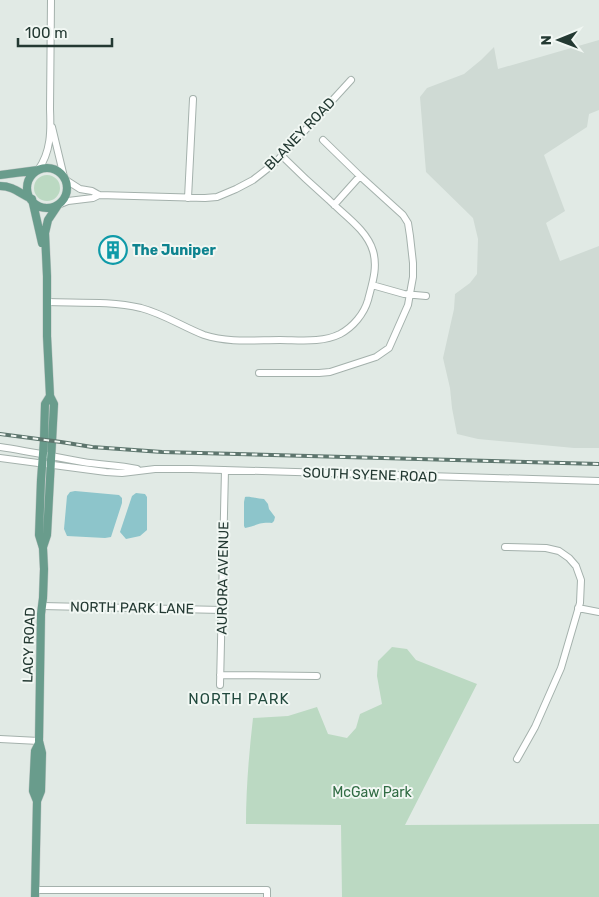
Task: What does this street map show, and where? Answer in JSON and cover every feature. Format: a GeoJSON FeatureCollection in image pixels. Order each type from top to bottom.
{"type":"FeatureCollection","features":[{"type":"Feature","properties":{"kind":"main road"},"geometry":{"type":"LineString","coordinates":[[0,175],[48,168],[60,172],[65,178],[67,187],[64,198],[58,204],[44,207],[38,205],[32,199],[28,192],[29,180],[38,170]]}},
{"type":"Feature","properties":{"kind":"main road"},"geometry":{"type":"LineString","coordinates":[[0,186],[18,190],[32,199]]}},
{"type":"Feature","properties":{"kind":"main road","name":"LACY ROAD"},"geometry":{"type":"LineString","coordinates":[[32,199],[45,255]]}},
{"type":"Feature","properties":{"kind":"main road","name":"LACY ROAD"},"geometry":{"type":"LineString","coordinates":[[35,893],[37,801],[33,791],[35,751],[39,742],[44,569],[43,548],[39,535],[47,455],[45,404],[50,396],[45,233],[48,220],[58,204]]}},
{"type":"Feature","properties":{"kind":"street"},"geometry":{"type":"LineString","coordinates":[[38,170],[49,148],[52,0]]}},
{"type":"Feature","properties":{"kind":"street","name":"BLANEY ROAD"},"geometry":{"type":"LineString","coordinates":[[65,178],[80,189],[92,191],[99,195],[216,197],[236,189],[266,171],[351,80]]}},
{"type":"Feature","properties":{"kind":"street"},"geometry":{"type":"LineString","coordinates":[[188,198],[193,99]]}},
{"type":"Feature","properties":{"kind":"street"},"geometry":{"type":"LineString","coordinates":[[50,121],[65,178]]}},
{"type":"Feature","properties":{"kind":"street"},"geometry":{"type":"LineString","coordinates":[[259,373],[330,372],[376,357],[389,348],[408,305],[413,277],[413,263],[408,223],[403,215],[323,140]]}},
{"type":"Feature","properties":{"kind":"street"},"geometry":{"type":"LineString","coordinates":[[47,302],[104,303],[136,307],[149,310],[204,335],[216,338],[318,340],[340,334],[363,313],[372,285],[375,261],[373,251],[359,229],[282,156]]}},
{"type":"Feature","properties":{"kind":"street"},"geometry":{"type":"LineString","coordinates":[[334,205],[360,176]]}},
{"type":"Feature","properties":{"kind":"street","name":"BLANEY ROAD"},"geometry":{"type":"LineString","coordinates":[[58,204],[93,198],[99,195]]}},
{"type":"Feature","properties":{"kind":"street"},"geometry":{"type":"LineString","coordinates":[[372,285],[426,296]]}},
{"type":"Feature","properties":{"kind":"street","name":"SOUTH SYENE ROAD"},"geometry":{"type":"LineString","coordinates":[[0,447],[140,470]]}},
{"type":"Feature","properties":{"kind":"street","name":"SOUTH SYENE ROAD"},"geometry":{"type":"LineString","coordinates":[[0,458],[122,473],[155,469],[225,470],[599,481]]}},
{"type":"Feature","properties":{"kind":"street","name":"AURORA AVENUE"},"geometry":{"type":"LineString","coordinates":[[220,685],[225,470]]}},
{"type":"Feature","properties":{"kind":"street"},"geometry":{"type":"LineString","coordinates":[[505,547],[546,548],[559,551],[576,566],[581,580],[580,603],[561,668],[535,727],[517,759]]}},
{"type":"Feature","properties":{"kind":"street","name":"NORTH PARK LANE"},"geometry":{"type":"LineString","coordinates":[[42,606],[222,610]]}},
{"type":"Feature","properties":{"kind":"street"},"geometry":{"type":"LineString","coordinates":[[578,608],[599,612]]}},
{"type":"Feature","properties":{"kind":"street"},"geometry":{"type":"LineString","coordinates":[[220,675],[316,676]]}},
{"type":"Feature","properties":{"kind":"street"},"geometry":{"type":"LineString","coordinates":[[0,739],[39,742]]}},
{"type":"Feature","properties":{"kind":"street"},"geometry":{"type":"LineString","coordinates":[[35,893],[267,893]]}},
{"type":"Feature","properties":{"kind":"shaded area"},"geometry":{"type":"Polygon","coordinates":[[[599,40],[599,110],[589,114],[587,127],[544,155],[565,211],[546,223],[560,261],[599,246],[599,448],[574,448],[478,439],[457,434],[443,358],[454,309],[455,294],[470,283],[477,274],[478,239],[473,218],[426,172],[420,97],[427,88],[464,74],[494,47],[498,69],[599,40]]]}},
{"type":"Feature","properties":{"kind":"green space"},"geometry":{"type":"Polygon","coordinates":[[[47,175],[56,179],[60,188],[56,197],[47,201],[38,197],[34,188],[38,179],[47,175]]]}},
{"type":"Feature","properties":{"kind":"green space","name":"McGaw Park"},"geometry":{"type":"Polygon","coordinates":[[[392,647],[407,649],[416,660],[477,684],[405,825],[599,824],[599,897],[342,897],[341,825],[246,824],[253,718],[288,716],[317,707],[328,734],[347,738],[356,728],[360,714],[382,704],[377,676],[378,661],[392,647]]]}},
{"type":"Feature","properties":{"kind":"water"},"geometry":{"type":"Polygon","coordinates":[[[70,492],[119,495],[122,498],[111,537],[67,536],[64,529],[67,496],[70,492]]]}},
{"type":"Feature","properties":{"kind":"water"},"geometry":{"type":"Polygon","coordinates":[[[136,493],[145,494],[147,497],[147,530],[140,536],[126,539],[120,532],[132,496],[136,493]]]}},
{"type":"Feature","properties":{"kind":"water"},"geometry":{"type":"Polygon","coordinates":[[[245,497],[264,499],[275,517],[274,521],[245,528],[245,497]]]}},
{"type":"Feature","properties":{"kind":"railway"},"geometry":{"type":"LineString","coordinates":[[0,434],[92,447],[162,452],[599,464]]}},
{"type":"Feature","properties":{"kind":"place","name":"The Juniper"},"geometry":{"type":"Point","coordinates":[113,250]}},
{"type":"Feature","properties":{"kind":"district","name":"NORTH PARK"},"geometry":{"type":"Point","coordinates":[239,699]}}]}
